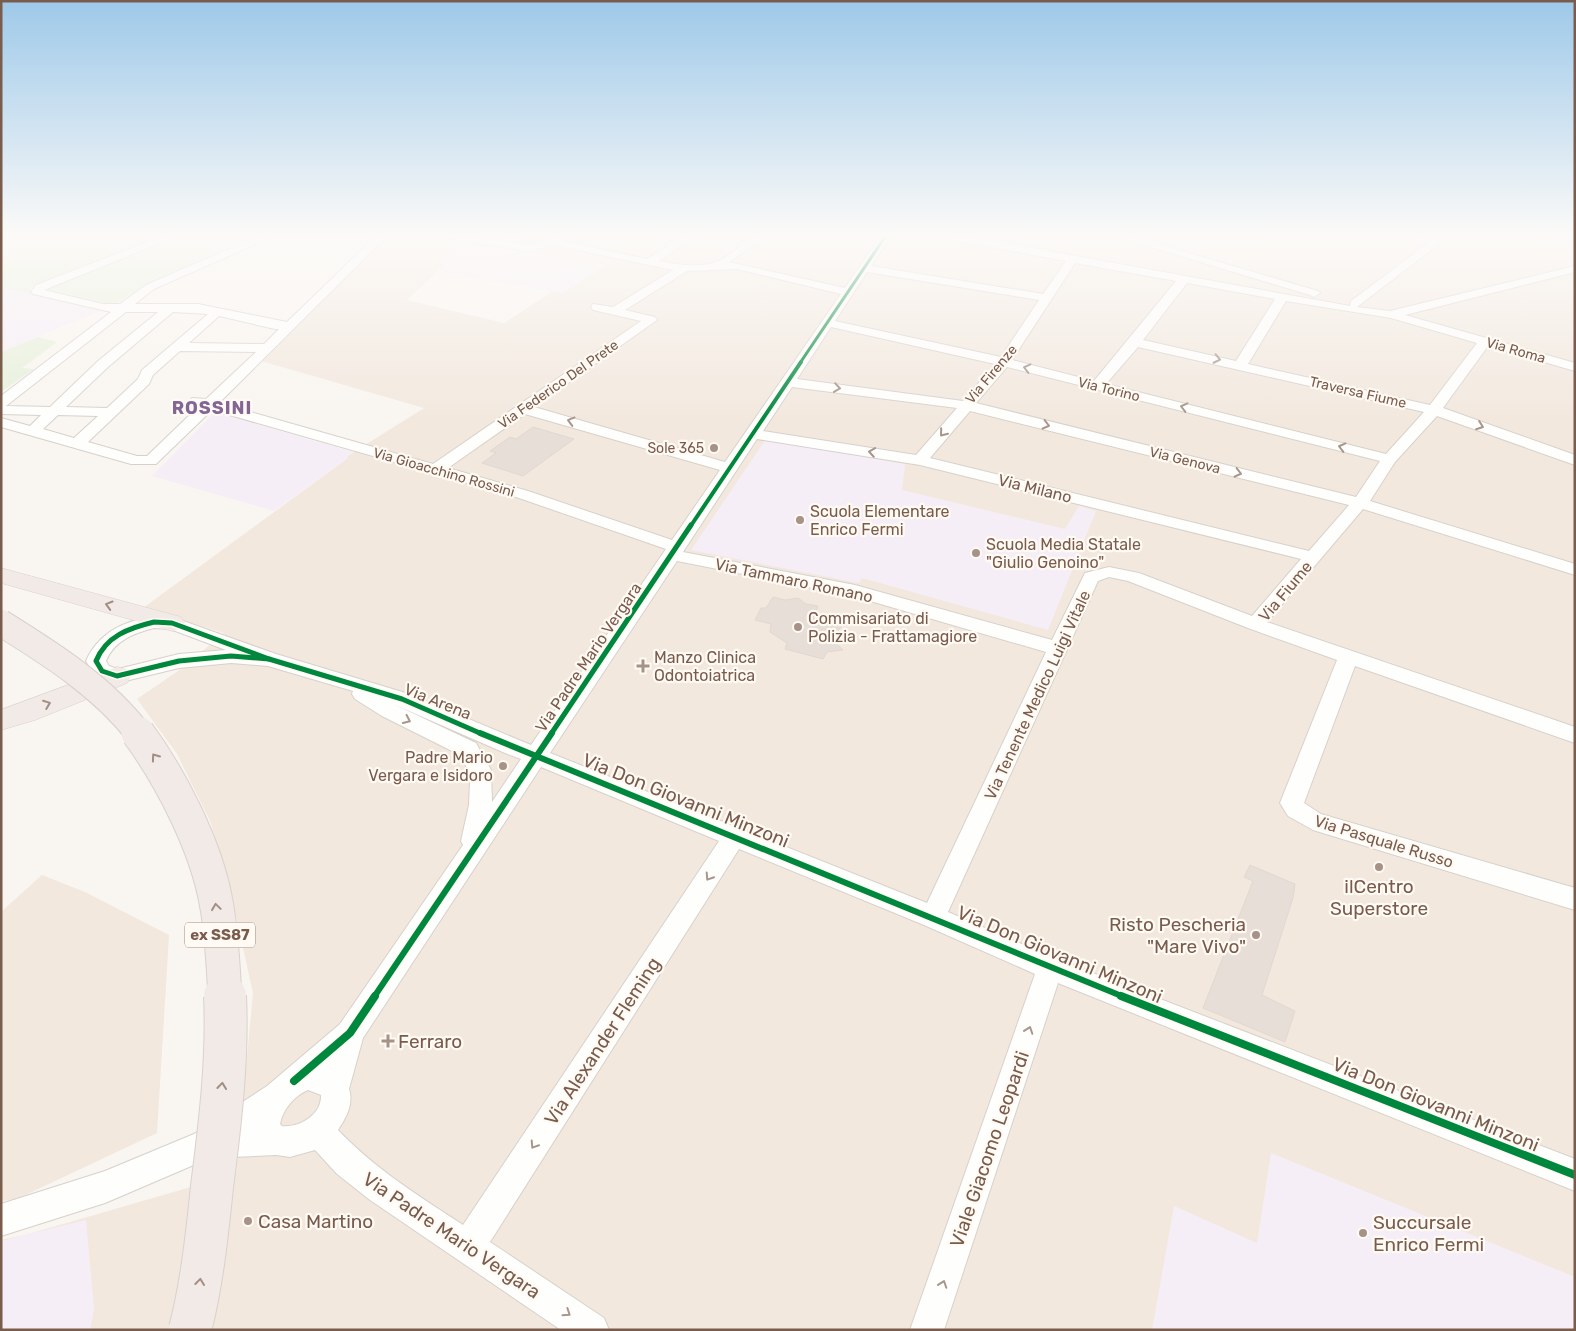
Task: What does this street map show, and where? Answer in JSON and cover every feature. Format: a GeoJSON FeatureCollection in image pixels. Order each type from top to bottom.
{"type":"FeatureCollection","features":[{"type":"Feature","properties":{"kind":"highway"},"geometry":{"type":"LineString","coordinates":[[1,575],[172,623]]}},
{"type":"Feature","properties":{"kind":"highway","name":"ex SS87"},"geometry":{"type":"LineString","coordinates":[[1,623],[67,665],[119,711],[158,761],[191,826],[216,900],[226,990],[223,1074],[200,1288],[190,1330]]}},
{"type":"Feature","properties":{"kind":"highway"},"geometry":{"type":"LineString","coordinates":[[1,720],[25,713],[117,676]]}},
{"type":"Feature","properties":{"kind":"street"},"geometry":{"type":"LineString","coordinates":[[50,296],[103,308],[198,308],[275,325],[290,326]]}},
{"type":"Feature","properties":{"kind":"street"},"geometry":{"type":"LineString","coordinates":[[1,403],[139,296]]}},
{"type":"Feature","properties":{"kind":"street"},"geometry":{"type":"LineString","coordinates":[[136,460],[203,403],[254,353],[275,325],[305,296]]}},
{"type":"Feature","properties":{"kind":"street"},"geometry":{"type":"LineString","coordinates":[[1,422],[136,460],[151,461],[240,359],[267,348],[321,296]]}},
{"type":"Feature","properties":{"kind":"street"},"geometry":{"type":"LineString","coordinates":[[597,307],[615,311],[639,296]]}},
{"type":"Feature","properties":{"kind":"street","name":"Via Padre Mario Vergara"},"geometry":{"type":"LineString","coordinates":[[205,1144],[283,1089],[350,1033],[845,296]]}},
{"type":"Feature","properties":{"kind":"street"},"geometry":{"type":"LineString","coordinates":[[1036,296],[1048,298]]}},
{"type":"Feature","properties":{"kind":"street"},"geometry":{"type":"LineString","coordinates":[[1097,386],[1135,342],[1171,296]]}},
{"type":"Feature","properties":{"kind":"street"},"geometry":{"type":"LineString","coordinates":[[1272,296],[1353,312],[1390,314],[1464,296]]}},
{"type":"Feature","properties":{"kind":"street","name":"Via Roma"},"geometry":{"type":"LineString","coordinates":[[1328,296],[1575,367]]}},
{"type":"Feature","properties":{"kind":"street"},"geometry":{"type":"LineString","coordinates":[[1355,304],[1366,296]]}},
{"type":"Feature","properties":{"kind":"street","name":"Via Firenze"},"geometry":{"type":"LineString","coordinates":[[920,460],[965,405],[1004,362],[1048,298]]}},
{"type":"Feature","properties":{"kind":"street"},"geometry":{"type":"LineString","coordinates":[[1241,364],[1282,298]]}},
{"type":"Feature","properties":{"kind":"street"},"geometry":{"type":"LineString","coordinates":[[33,431],[103,364],[170,308]]}},
{"type":"Feature","properties":{"kind":"street","name":"Via Federico Del Prete"},"geometry":{"type":"LineString","coordinates":[[434,470],[651,320],[615,311]]}},
{"type":"Feature","properties":{"kind":"street"},"geometry":{"type":"LineString","coordinates":[[78,444],[144,381],[147,373],[217,312]]}},
{"type":"Feature","properties":{"kind":"street","name":"Via Torino"},"geometry":{"type":"LineString","coordinates":[[828,323],[1004,362],[1389,459]]}},
{"type":"Feature","properties":{"kind":"street","name":"Via Fiume"},"geometry":{"type":"LineString","coordinates":[[1485,340],[1434,410],[1389,459],[1360,503],[1255,624],[1575,735]]}},
{"type":"Feature","properties":{"kind":"street","name":"Traversa Fiume"},"geometry":{"type":"LineString","coordinates":[[1135,342],[1241,364],[1434,410],[1575,460]]}},
{"type":"Feature","properties":{"kind":"street"},"geometry":{"type":"LineString","coordinates":[[176,347],[254,353]]}},
{"type":"Feature","properties":{"kind":"street","name":"Via Genova"},"geometry":{"type":"LineString","coordinates":[[788,382],[965,405],[1360,503],[1575,570]]}},
{"type":"Feature","properties":{"kind":"street","name":"Via Gioacchino Rossini"},"geometry":{"type":"LineString","coordinates":[[203,403],[522,494],[674,551]]}},
{"type":"Feature","properties":{"kind":"street"},"geometry":{"type":"LineString","coordinates":[[524,408],[730,468]]}},
{"type":"Feature","properties":{"kind":"street"},"geometry":{"type":"LineString","coordinates":[[1,410],[112,412]]}},
{"type":"Feature","properties":{"kind":"street","name":"Via Milano"},"geometry":{"type":"LineString","coordinates":[[753,434],[920,460],[1313,557]]}},
{"type":"Feature","properties":{"kind":"street","name":"Via Tammaro Romano"},"geometry":{"type":"LineString","coordinates":[[674,551],[856,591],[1060,649]]}},
{"type":"Feature","properties":{"kind":"street","name":"Via Tenente Medico Luigi Vitale"},"geometry":{"type":"LineString","coordinates":[[934,917],[1060,649],[1091,577],[1109,572],[1133,577],[1255,624]]}},
{"type":"Feature","properties":{"kind":"street"},"geometry":{"type":"LineString","coordinates":[[154,622],[172,623],[269,659],[231,656],[179,661],[117,676],[102,671],[96,661],[101,649],[114,637],[133,627],[154,622]]}},
{"type":"Feature","properties":{"kind":"street","name":"Via Pasquale Russo"},"geometry":{"type":"LineString","coordinates":[[1348,657],[1292,803],[1296,810],[1313,821],[1575,898]]}},
{"type":"Feature","properties":{"kind":"street","name":"Via Arena"},"geometry":{"type":"LineString","coordinates":[[269,659],[402,699],[536,756]]}},
{"type":"Feature","properties":{"kind":"street","name":"Via Arena"},"geometry":{"type":"LineString","coordinates":[[335,678],[390,711],[468,749],[476,758],[482,778],[481,810],[469,855]]}},
{"type":"Feature","properties":{"kind":"street","name":"Via Don Giovanni Minzoni"},"geometry":{"type":"LineString","coordinates":[[536,756],[934,917],[1050,968],[1575,1175]]}},
{"type":"Feature","properties":{"kind":"street","name":"Via Alexander Fleming"},"geometry":{"type":"LineString","coordinates":[[468,1247],[735,836]]}},
{"type":"Feature","properties":{"kind":"street","name":"Viale Giacomo Leopardi"},"geometry":{"type":"LineString","coordinates":[[927,1330],[1050,968]]}},
{"type":"Feature","properties":{"kind":"street","name":"Via Padre Mario Vergara"},"geometry":{"type":"LineString","coordinates":[[336,1089],[350,1033]]}},
{"type":"Feature","properties":{"kind":"street"},"geometry":{"type":"LineString","coordinates":[[1,1220],[105,1187],[205,1144],[276,1140],[292,1142],[318,1131],[334,1109],[336,1089],[332,1084],[323,1077],[308,1076],[283,1089],[266,1114],[266,1122],[271,1135],[276,1140]]}},
{"type":"Feature","properties":{"kind":"street","name":"Via Padre Mario Vergara"},"geometry":{"type":"LineString","coordinates":[[318,1131],[348,1163],[381,1189],[592,1330]]}},
{"type":"Feature","properties":{"kind":"shaded area"},"geometry":{"type":"Polygon","coordinates":[[[1,296],[40,296],[100,311],[1,352],[1,296]]]}},
{"type":"Feature","properties":{"kind":"shaded area"},"geometry":{"type":"Polygon","coordinates":[[[327,296],[411,296],[407,300],[504,323],[545,296],[1575,296],[1575,1330],[1,1330],[1,1240],[25,1235],[236,1174],[253,993],[236,916],[211,823],[177,754],[137,699],[181,669],[224,633],[143,608],[348,458],[346,457],[424,408],[261,361],[327,296]]]}},
{"type":"Feature","properties":{"kind":"shaded area"},"geometry":{"type":"Polygon","coordinates":[[[215,412],[353,452],[346,457],[348,458],[274,511],[152,476],[215,412]]]}},
{"type":"Feature","properties":{"kind":"shaded area"},"geometry":{"type":"Polygon","coordinates":[[[766,439],[905,464],[902,490],[1065,529],[1079,506],[1096,511],[1048,630],[862,578],[859,583],[691,550],[766,439]]]}},
{"type":"Feature","properties":{"kind":"shaded area"},"geometry":{"type":"Polygon","coordinates":[[[42,875],[85,892],[169,935],[157,1133],[17,1199],[1,1201],[1,912],[42,875]]]}},
{"type":"Feature","properties":{"kind":"shaded area","name":"Succursale Enrico Fermi"},"geometry":{"type":"Polygon","coordinates":[[[1271,1153],[1575,1277],[1575,1330],[1152,1330],[1174,1206],[1257,1243],[1271,1153]]]}},
{"type":"Feature","properties":{"kind":"shaded area"},"geometry":{"type":"Polygon","coordinates":[[[86,1220],[94,1309],[90,1330],[1,1330],[1,1241],[86,1220]]]}},
{"type":"Feature","properties":{"kind":"green space"},"geometry":{"type":"Polygon","coordinates":[[[76,296],[128,296],[113,305],[76,296]]]}},
{"type":"Feature","properties":{"kind":"green space"},"geometry":{"type":"Polygon","coordinates":[[[38,337],[57,342],[22,368],[34,369],[1,392],[1,352],[38,337]]]}},
{"type":"Feature","properties":{"kind":"building"},"geometry":{"type":"Polygon","coordinates":[[[533,427],[574,439],[523,476],[482,463],[496,453],[490,451],[510,437],[516,439],[533,427]]]}},
{"type":"Feature","properties":{"kind":"building","name":"Commisariato di Polizia - Frattamagiore"},"geometry":{"type":"Polygon","coordinates":[[[773,597],[785,600],[798,598],[806,604],[818,606],[813,619],[833,613],[843,624],[832,639],[843,650],[827,652],[823,659],[785,649],[787,643],[770,632],[771,624],[755,620],[761,608],[766,608],[773,597]]]}},
{"type":"Feature","properties":{"kind":"building","name":"Risto Pescheria \"Mare Vivo\""},"geometry":{"type":"Polygon","coordinates":[[[1250,865],[1295,884],[1293,898],[1262,995],[1295,1011],[1285,1042],[1203,1008],[1253,881],[1244,877],[1250,865]]]}},
{"type":"Feature","properties":{"kind":"cycle path"},"geometry":{"type":"LineString","coordinates":[[294,1081],[350,1033],[845,296]]}},
{"type":"Feature","properties":{"kind":"cycle path"},"geometry":{"type":"LineString","coordinates":[[269,659],[231,656],[179,661],[117,676],[102,671],[96,661],[101,649],[114,637],[133,627],[154,622],[172,623],[269,659],[402,699],[513,747],[933,917],[1050,968],[1575,1175]]}},
{"type":"Feature","properties":{"kind":"place","name":"Sole 365"},"geometry":{"type":"Point","coordinates":[714,448]}},
{"type":"Feature","properties":{"kind":"place","name":"Scuola Elementare Enrico Fermi"},"geometry":{"type":"Point","coordinates":[800,520]}},
{"type":"Feature","properties":{"kind":"place","name":"Scuola Media Statale \"Giulio Genoino\""},"geometry":{"type":"Point","coordinates":[976,553]}},
{"type":"Feature","properties":{"kind":"place","name":"Commisariato di Polizia - Frattamagiore"},"geometry":{"type":"Point","coordinates":[798,627]}},
{"type":"Feature","properties":{"kind":"place","name":"Manzo Clinica Odontoiatrica"},"geometry":{"type":"Point","coordinates":[643,666]}},
{"type":"Feature","properties":{"kind":"place","name":"Padre Mario Vergara e Isidoro"},"geometry":{"type":"Point","coordinates":[503,766]}},
{"type":"Feature","properties":{"kind":"place","name":"ilCentro Superstore"},"geometry":{"type":"Point","coordinates":[1379,867]}},
{"type":"Feature","properties":{"kind":"place","name":"Risto Pescheria \"Mare Vivo\""},"geometry":{"type":"Point","coordinates":[1256,935]}},
{"type":"Feature","properties":{"kind":"place","name":"Ferraro"},"geometry":{"type":"Point","coordinates":[388,1041]}},
{"type":"Feature","properties":{"kind":"place","name":"Casa Martino"},"geometry":{"type":"Point","coordinates":[248,1221]}},
{"type":"Feature","properties":{"kind":"place","name":"Succursale Enrico Fermi"},"geometry":{"type":"Point","coordinates":[1363,1233]}},
{"type":"Feature","properties":{"kind":"district","name":"ROSSINI"},"geometry":{"type":"Point","coordinates":[212,408]}}]}
